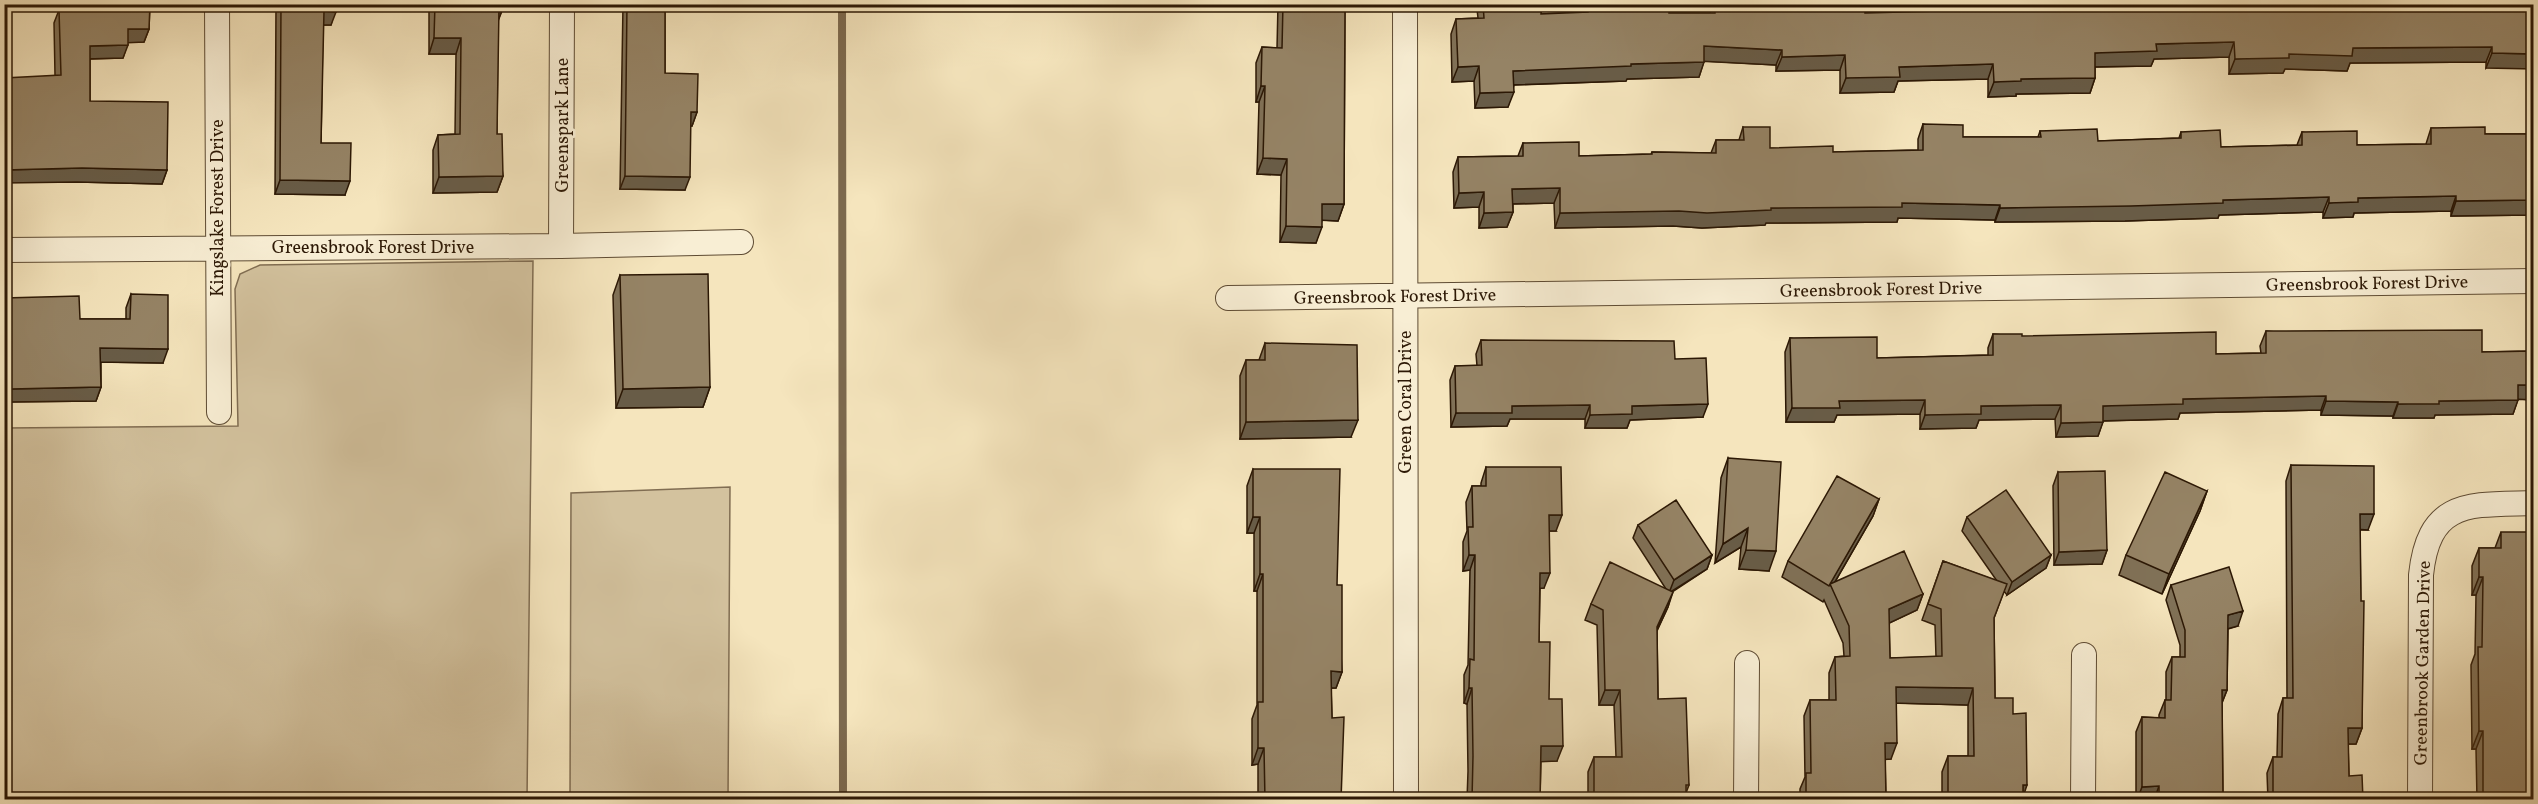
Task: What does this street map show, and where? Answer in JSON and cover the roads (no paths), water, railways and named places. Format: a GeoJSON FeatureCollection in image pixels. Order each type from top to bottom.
{"type":"FeatureCollection","features":[{"type":"Feature","properties":{"kind":"street","name":"Kingslake Forest Drive"},"geometry":{"type":"LineString","coordinates":[[217,4],[216,247],[219,412]]}},
{"type":"Feature","properties":{"kind":"street","name":"Greenspark Lane"},"geometry":{"type":"LineString","coordinates":[[561,246],[562,4]]}},
{"type":"Feature","properties":{"kind":"street","name":"Green Coral Drive"},"geometry":{"type":"LineString","coordinates":[[1405,4],[1406,800]]}},
{"type":"Feature","properties":{"kind":"street","name":"Greensbrook Forest Drive"},"geometry":{"type":"LineString","coordinates":[[4,250],[741,243]]}},
{"type":"Feature","properties":{"kind":"street","name":"Greensbrook Forest Drive"},"geometry":{"type":"LineString","coordinates":[[1228,298],[2534,281]]}},
{"type":"Feature","properties":{"kind":"street","name":"Greenbrook Garden Drive"},"geometry":{"type":"LineString","coordinates":[[2420,800],[2421,575],[2423,555],[2428,539],[2436,525],[2451,512],[2468,506],[2534,503]]}},
{"type":"Feature","properties":{"kind":"street"},"geometry":{"type":"LineString","coordinates":[[2084,655],[2084,800]]}},
{"type":"Feature","properties":{"kind":"street"},"geometry":{"type":"LineString","coordinates":[[1746,800],[1747,663]]}},
{"type":"Feature","properties":{"kind":"waterway"},"geometry":{"type":"LineString","coordinates":[[842,4],[843,800]]}}]}
